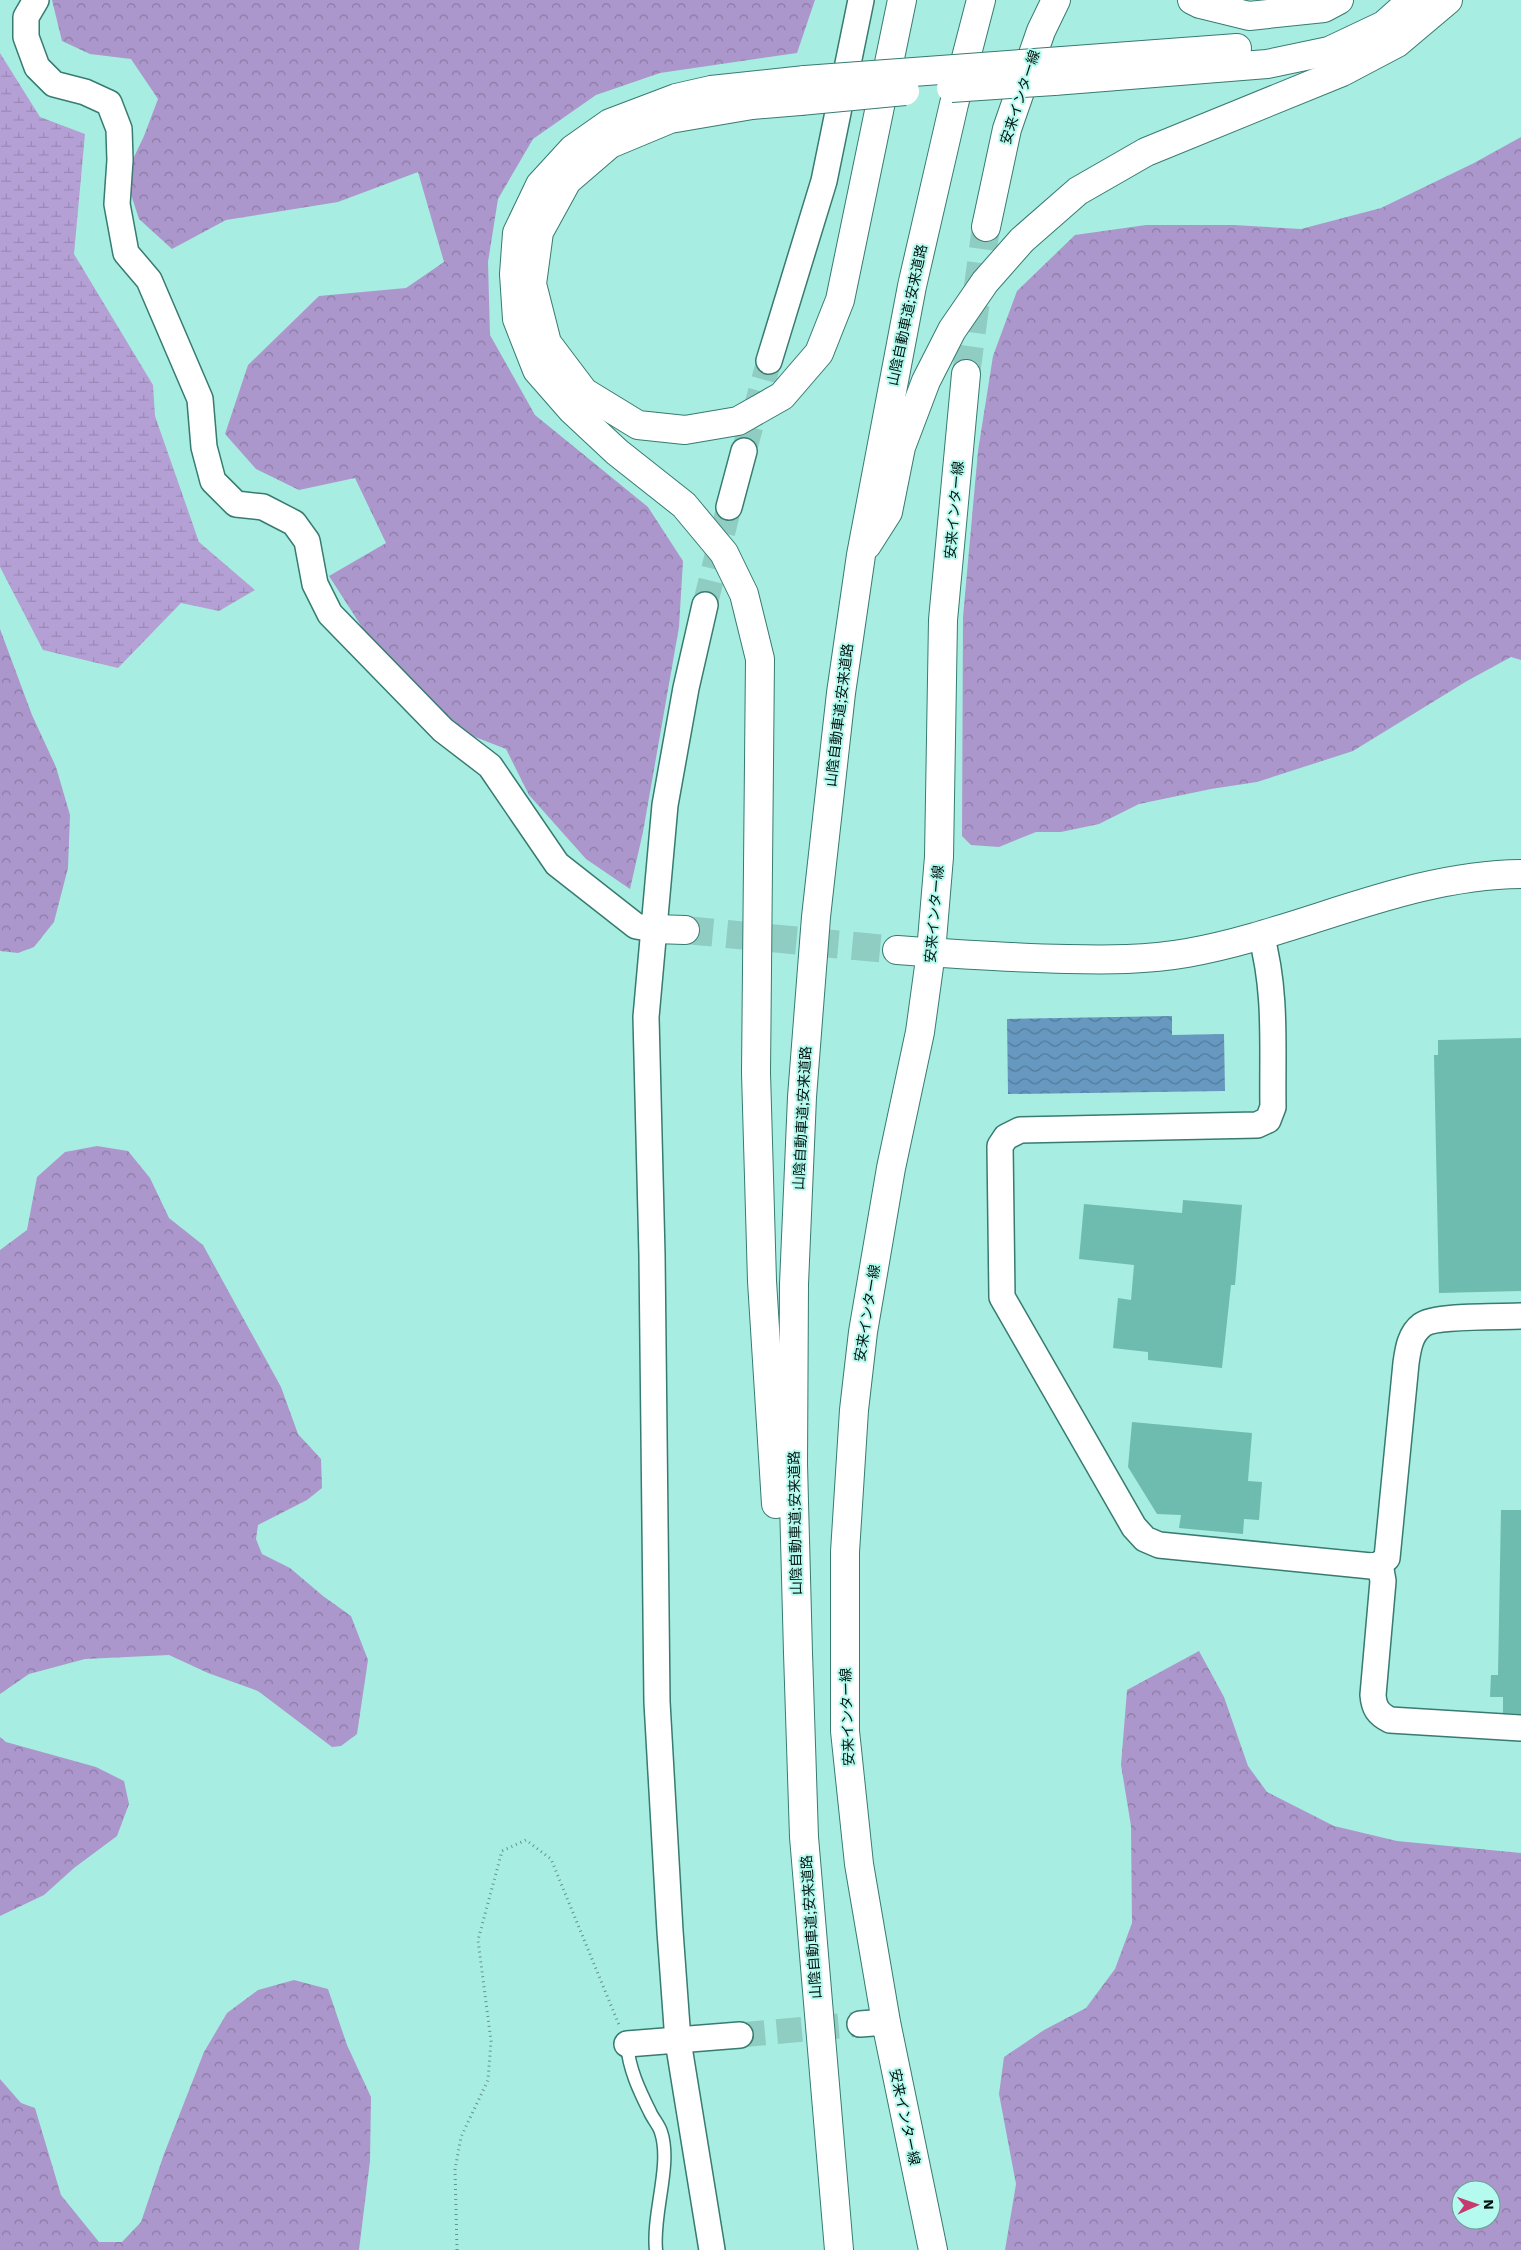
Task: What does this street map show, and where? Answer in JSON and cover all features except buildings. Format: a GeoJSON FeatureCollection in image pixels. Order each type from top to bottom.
{"type":"FeatureCollection","features":[{"type":"Feature","properties":{"kind":"main road"},"geometry":{"type":"LineString","coordinates":[[803,90],[752,104],[670,119],[610,144],[567,180],[539,232],[532,284],[547,343],[584,392],[638,425],[685,430],[738,421],[782,396],[819,353],[840,300],[902,0]]}},
{"type":"Feature","properties":{"kind":"main road","name":"山陰自動車道;安来道路"},"geometry":{"type":"LineString","coordinates":[[839,2250],[804,1837],[793,1464],[794,1284],[801,1137],[816,917],[841,693],[861,555],[912,286],[954,104],[981,0]]}},
{"type":"Feature","properties":{"kind":"main road","name":"安来インター線"},"geometry":{"type":"LineString","coordinates":[[986,227],[1007,129],[1041,31],[1056,0]]}},
{"type":"Feature","properties":{"kind":"main road"},"geometry":{"type":"LineString","coordinates":[[1192,0],[1200,4],[1249,16],[1324,8],[1338,0]]}},
{"type":"Feature","properties":{"kind":"main road"},"geometry":{"type":"LineString","coordinates":[[804,1837],[783,1610],[762,1281],[756,1073],[760,659],[744,594],[724,553],[684,505],[617,452],[572,410],[537,370],[516,319],[514,274],[517,234],[540,185],[573,149],[610,122],[676,98],[711,90],[916,90],[1256,47],[1324,33],[1372,9],[1384,0]]}},
{"type":"Feature","properties":{"kind":"main road"},"geometry":{"type":"LineString","coordinates":[[1058,71],[1267,64],[1329,51],[1384,24],[1412,0]]}},
{"type":"Feature","properties":{"kind":"main road"},"geometry":{"type":"LineString","coordinates":[[861,555],[888,512],[901,447],[926,381],[952,330],[985,282],[1022,240],[1078,191],[1146,152],[1342,72],[1397,43],[1448,0]]}},
{"type":"Feature","properties":{"kind":"main road","name":"安来インター線"},"geometry":{"type":"LineString","coordinates":[[933,2250],[873,2023],[845,1731],[845,1552],[854,1410],[863,1332],[891,1168],[920,1032],[931,952],[940,857],[943,620],[966,374]]}},
{"type":"Feature","properties":{"kind":"main road"},"geometry":{"type":"LineString","coordinates":[[897,950],[1029,958],[1125,960],[1186,953],[1261,935],[1434,883],[1500,874],[1521,874]]}},
{"type":"Feature","properties":{"kind":"main road"},"geometry":{"type":"LineString","coordinates":[[654,929],[685,930]]}},
{"type":"Feature","properties":{"kind":"street"},"geometry":{"type":"LineString","coordinates":[[36,0],[26,17],[26,37],[37,67],[54,84],[85,92],[109,103],[119,129],[120,160],[117,204],[126,253],[149,280],[200,399],[204,447],[213,481],[236,504],[264,508],[294,523],[307,541],[315,584],[330,614],[442,730],[490,766],[557,864],[636,926],[654,929]]}},
{"type":"Feature","properties":{"kind":"street"},"geometry":{"type":"LineString","coordinates":[[769,361],[824,181],[861,0]]}},
{"type":"Feature","properties":{"kind":"street"},"geometry":{"type":"LineString","coordinates":[[729,507],[744,451]]}},
{"type":"Feature","properties":{"kind":"street"},"geometry":{"type":"LineString","coordinates":[[705,605],[686,688],[665,805],[646,1017],[652,1255],[657,1702],[678,2040],[712,2250]]}},
{"type":"Feature","properties":{"kind":"street"},"geometry":{"type":"LineString","coordinates":[[1261,935],[1272,985],[1273,1107],[1268,1120],[1258,1125],[1020,1130],[1006,1137],[1000,1146],[1002,1298],[1134,1527],[1145,1539],[1159,1545],[1371,1566],[1380,1564],[1388,1558],[1406,1363],[1413,1335],[1423,1324],[1441,1319],[1521,1316]]}},
{"type":"Feature","properties":{"kind":"street"},"geometry":{"type":"LineString","coordinates":[[1380,1564],[1383,1581],[1373,1695],[1374,1706],[1381,1716],[1390,1720],[1521,1728]]}},
{"type":"Feature","properties":{"kind":"street"},"geometry":{"type":"LineString","coordinates":[[627,2044],[740,2035]]}},
{"type":"Feature","properties":{"kind":"lane"},"geometry":{"type":"LineString","coordinates":[[627,2044],[629,2062],[639,2090],[661,2133],[664,2152],[655,2221],[656,2250]]}},
{"type":"Feature","properties":{"kind":"path"},"geometry":{"type":"LineString","coordinates":[[457,2250],[455,2170],[461,2137],[488,2080],[491,2041],[478,1940],[502,1851],[526,1840],[551,1859],[627,2044]]}},
{"type":"Feature","properties":{"kind":"green space"},"geometry":{"type":"Polygon","coordinates":[[[52,0],[815,0],[797,53],[660,73],[596,95],[533,139],[498,199],[488,262],[490,335],[535,415],[648,507],[683,561],[679,627],[643,832],[630,889],[586,859],[529,795],[506,749],[457,730],[367,635],[329,576],[386,543],[355,478],[299,490],[256,469],[225,434],[248,365],[319,296],[406,288],[444,262],[418,172],[338,202],[226,220],[172,249],[139,219],[125,176],[144,136],[158,99],[131,59],[90,54],[62,41],[52,0]]]}},
{"type":"Feature","properties":{"kind":"green space"},"geometry":{"type":"Polygon","coordinates":[[[0,53],[40,117],[85,134],[74,254],[153,385],[155,416],[199,542],[255,590],[219,611],[181,603],[118,668],[43,650],[0,567],[0,53]]]}},
{"type":"Feature","properties":{"kind":"green space"},"geometry":{"type":"Polygon","coordinates":[[[1521,137],[1521,660],[1511,657],[1467,681],[1353,751],[1257,782],[1211,789],[1139,804],[1099,824],[1061,832],[1036,832],[999,847],[971,845],[962,836],[963,617],[978,451],[993,356],[1017,291],[1075,235],[1146,225],[1234,225],[1301,229],[1381,208],[1474,163],[1521,137]]]}},
{"type":"Feature","properties":{"kind":"green space"},"geometry":{"type":"Polygon","coordinates":[[[0,629],[32,715],[56,767],[70,815],[68,868],[54,922],[34,947],[18,953],[0,951],[0,629]]]}},
{"type":"Feature","properties":{"kind":"green space"},"geometry":{"type":"Polygon","coordinates":[[[97,1146],[128,1151],[150,1178],[169,1218],[203,1245],[281,1387],[298,1434],[321,1459],[322,1488],[307,1500],[258,1525],[256,1539],[262,1554],[290,1568],[323,1596],[351,1616],[368,1660],[357,1734],[341,1746],[332,1747],[258,1691],[208,1673],[169,1655],[85,1659],[29,1674],[0,1694],[0,1250],[27,1230],[37,1177],[65,1152],[97,1146]]]}},
{"type":"Feature","properties":{"kind":"green space"},"geometry":{"type":"Polygon","coordinates":[[[1199,1651],[1224,1697],[1248,1766],[1267,1792],[1334,1826],[1397,1841],[1521,1853],[1521,2250],[1005,2250],[1016,2184],[999,2094],[1004,2057],[1044,2030],[1086,2008],[1115,1969],[1132,1923],[1131,1826],[1121,1765],[1127,1690],[1199,1651]]]}},
{"type":"Feature","properties":{"kind":"green space"},"geometry":{"type":"Polygon","coordinates":[[[0,1737],[6,1742],[96,1767],[124,1781],[129,1804],[117,1836],[74,1868],[44,1895],[0,1916],[0,1737]]]}},
{"type":"Feature","properties":{"kind":"green space"},"geometry":{"type":"Polygon","coordinates":[[[294,1980],[328,1989],[347,2045],[371,2097],[370,2161],[359,2250],[0,2250],[0,2079],[21,2103],[35,2108],[61,2195],[99,2242],[122,2242],[141,2222],[164,2154],[204,2052],[227,2013],[258,1990],[294,1980]]]}},
{"type":"Feature","properties":{"kind":"water"},"geometry":{"type":"Polygon","coordinates":[[[1172,1016],[1172,1035],[1224,1034],[1225,1091],[1008,1094],[1007,1019],[1172,1016]]]}},
{"type":"Feature","properties":{"kind":"tunnel"},"geometry":{"type":"LineString","coordinates":[[966,374],[986,227]]}},
{"type":"Feature","properties":{"kind":"tunnel"},"geometry":{"type":"LineString","coordinates":[[744,451],[769,361]]}},
{"type":"Feature","properties":{"kind":"tunnel"},"geometry":{"type":"LineString","coordinates":[[705,605],[729,507]]}},
{"type":"Feature","properties":{"kind":"tunnel"},"geometry":{"type":"LineString","coordinates":[[685,930],[897,950]]}},
{"type":"Feature","properties":{"kind":"tunnel"},"geometry":{"type":"LineString","coordinates":[[740,2035],[860,2024]]}}]}
